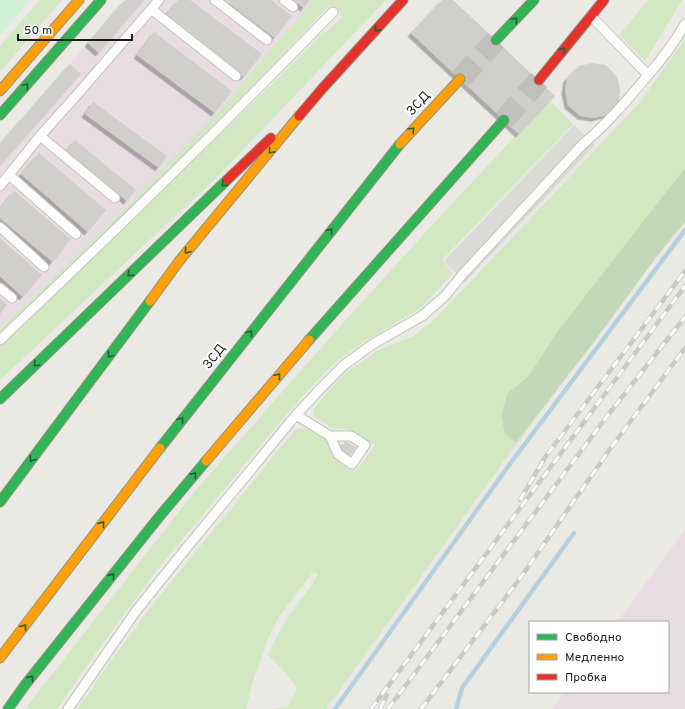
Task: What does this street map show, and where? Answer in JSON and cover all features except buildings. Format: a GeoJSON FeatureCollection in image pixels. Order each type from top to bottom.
{"type":"FeatureCollection","features":[{"type":"Feature","properties":{"kind":"main road"},"geometry":{"type":"LineString","coordinates":[[0,90],[79,0]]}},
{"type":"Feature","properties":{"kind":"main road"},"geometry":{"type":"LineString","coordinates":[[0,115],[101,0]]}},
{"type":"Feature","properties":{"kind":"main road"},"geometry":{"type":"LineString","coordinates":[[0,502],[92,381],[180,260],[322,89],[403,0]]}},
{"type":"Feature","properties":{"kind":"main road"},"geometry":{"type":"LineString","coordinates":[[496,40],[534,0]]}},
{"type":"Feature","properties":{"kind":"main road"},"geometry":{"type":"LineString","coordinates":[[539,80],[604,0]]}},
{"type":"Feature","properties":{"kind":"main road","name":"ЗСД"},"geometry":{"type":"LineString","coordinates":[[0,658],[170,435],[396,148],[460,79]]}},
{"type":"Feature","properties":{"kind":"main road"},"geometry":{"type":"LineString","coordinates":[[0,399],[322,89]]}},
{"type":"Feature","properties":{"kind":"main road"},"geometry":{"type":"LineString","coordinates":[[8,709],[30,679],[159,517],[306,343],[504,120]]}},
{"type":"Feature","properties":{"kind":"lane"},"geometry":{"type":"LineString","coordinates":[[0,186],[40,136],[159,0]]}},
{"type":"Feature","properties":{"kind":"lane"},"geometry":{"type":"LineString","coordinates":[[215,0],[267,40]]}},
{"type":"Feature","properties":{"kind":"lane"},"geometry":{"type":"LineString","coordinates":[[284,0],[293,7]]}},
{"type":"Feature","properties":{"kind":"lane"},"geometry":{"type":"LineString","coordinates":[[151,9],[236,76]]}},
{"type":"Feature","properties":{"kind":"lane"},"geometry":{"type":"LineString","coordinates":[[0,340],[86,258],[266,81],[332,12]]}},
{"type":"Feature","properties":{"kind":"lane"},"geometry":{"type":"LineString","coordinates":[[591,16],[648,75]]}},
{"type":"Feature","properties":{"kind":"lane"},"geometry":{"type":"LineString","coordinates":[[68,709],[136,611],[296,415],[322,386],[344,365],[373,344],[422,316],[445,296],[463,274],[584,144],[635,92],[658,64],[685,24]]}},
{"type":"Feature","properties":{"kind":"lane"},"geometry":{"type":"LineString","coordinates":[[40,136],[115,198]]}},
{"type":"Feature","properties":{"kind":"lane"},"geometry":{"type":"LineString","coordinates":[[9,175],[76,234]]}},
{"type":"Feature","properties":{"kind":"lane"},"geometry":{"type":"LineString","coordinates":[[0,227],[44,266]]}},
{"type":"Feature","properties":{"kind":"lane"},"geometry":{"type":"LineString","coordinates":[[0,288],[12,298]]}},
{"type":"Feature","properties":{"kind":"lane"},"geometry":{"type":"LineString","coordinates":[[296,415],[330,436]]}},
{"type":"Feature","properties":{"kind":"shaded area"},"geometry":{"type":"Polygon","coordinates":[[[126,0],[313,0],[216,114],[128,205],[0,328],[0,144],[126,0]]]}},
{"type":"Feature","properties":{"kind":"shaded area"},"geometry":{"type":"Polygon","coordinates":[[[574,125],[595,145],[465,282],[444,261],[574,125]]]}},
{"type":"Feature","properties":{"kind":"shaded area"},"geometry":{"type":"Polygon","coordinates":[[[685,530],[685,709],[552,709],[564,693],[669,693],[669,621],[618,621],[685,530]]]}},
{"type":"Feature","properties":{"kind":"green space"},"geometry":{"type":"Polygon","coordinates":[[[0,0],[30,0],[0,35],[0,0]]]}},
{"type":"Feature","properties":{"kind":"green space"},"geometry":{"type":"Polygon","coordinates":[[[40,0],[62,0],[0,72],[0,46],[40,0]]]}},
{"type":"Feature","properties":{"kind":"green space"},"geometry":{"type":"Polygon","coordinates":[[[313,0],[386,0],[216,178],[0,380],[0,347],[325,31],[326,32],[343,17],[330,5],[218,122],[105,234],[0,334],[0,329],[128,205],[216,114],[313,0]]]}},
{"type":"Feature","properties":{"kind":"green space"},"geometry":{"type":"Polygon","coordinates":[[[648,0],[682,0],[645,61],[619,35],[648,0]]]}},
{"type":"Feature","properties":{"kind":"green space"},"geometry":{"type":"Polygon","coordinates":[[[685,39],[685,219],[501,465],[326,709],[272,709],[288,707],[297,688],[268,655],[276,637],[318,574],[313,572],[279,617],[269,636],[253,681],[246,709],[78,709],[112,659],[153,604],[295,430],[303,428],[308,429],[327,440],[332,456],[356,471],[375,445],[355,432],[345,429],[335,429],[316,418],[313,414],[315,408],[342,376],[375,352],[413,336],[431,323],[640,102],[685,39]]]}},
{"type":"Feature","properties":{"kind":"green space"},"geometry":{"type":"Polygon","coordinates":[[[549,100],[573,124],[442,260],[453,273],[422,307],[353,349],[331,366],[290,410],[156,571],[57,709],[25,709],[196,490],[334,333],[549,100]]]}},
{"type":"Feature","properties":{"kind":"green space"},"geometry":{"type":"Polygon","coordinates":[[[685,168],[685,222],[654,260],[594,342],[516,442],[505,434],[501,415],[508,393],[528,377],[558,331],[685,168]]]}},
{"type":"Feature","properties":{"kind":"waterway"},"geometry":{"type":"LineString","coordinates":[[335,709],[507,468],[685,230]]}},
{"type":"Feature","properties":{"kind":"waterway"},"geometry":{"type":"LineString","coordinates":[[456,709],[462,688],[574,533]]}},
{"type":"Feature","properties":{"kind":"tunnel"},"geometry":{"type":"LineString","coordinates":[[460,79],[496,40]]}},
{"type":"Feature","properties":{"kind":"tunnel"},"geometry":{"type":"LineString","coordinates":[[504,120],[539,80]]}},
{"type":"Feature","properties":{"kind":"railway"},"geometry":{"type":"LineString","coordinates":[[520,500],[546,456],[685,271]]}},
{"type":"Feature","properties":{"kind":"railway"},"geometry":{"type":"LineString","coordinates":[[371,709],[685,286]]}},
{"type":"Feature","properties":{"kind":"railway"},"geometry":{"type":"LineString","coordinates":[[388,709],[608,415],[685,317]]}},
{"type":"Feature","properties":{"kind":"railway"},"geometry":{"type":"LineString","coordinates":[[421,709],[521,577],[610,449],[685,348]]}},
{"type":"Feature","properties":{"kind":"railway"},"geometry":{"type":"LineString","coordinates":[[380,709],[387,695]]}},
{"type":"Feature","properties":{"kind":"traffic: fast"},"geometry":{"type":"LineString","coordinates":[[0,115],[101,0]]}},
{"type":"Feature","properties":{"kind":"traffic: fast"},"geometry":{"type":"LineString","coordinates":[[496,40],[534,0]]}},
{"type":"Feature","properties":{"kind":"traffic: fast"},"geometry":{"type":"LineString","coordinates":[[309,340],[504,120]]}},
{"type":"Feature","properties":{"kind":"traffic: fast"},"geometry":{"type":"LineString","coordinates":[[160,448],[400,144]]}},
{"type":"Feature","properties":{"kind":"traffic: fast"},"geometry":{"type":"LineString","coordinates":[[0,399],[227,180]]}},
{"type":"Feature","properties":{"kind":"traffic: fast"},"geometry":{"type":"LineString","coordinates":[[0,502],[150,301]]}},
{"type":"Feature","properties":{"kind":"traffic: fast"},"geometry":{"type":"LineString","coordinates":[[8,709],[25,685],[159,517],[206,461]]}},
{"type":"Feature","properties":{"kind":"traffic: slow"},"geometry":{"type":"LineString","coordinates":[[0,91],[79,0]]}},
{"type":"Feature","properties":{"kind":"traffic: slow"},"geometry":{"type":"LineString","coordinates":[[400,144],[460,79]]}},
{"type":"Feature","properties":{"kind":"traffic: slow"},"geometry":{"type":"LineString","coordinates":[[150,301],[180,260],[299,116]]}},
{"type":"Feature","properties":{"kind":"traffic: slow"},"geometry":{"type":"LineString","coordinates":[[206,461],[309,340]]}},
{"type":"Feature","properties":{"kind":"traffic: slow"},"geometry":{"type":"LineString","coordinates":[[0,658],[160,448]]}},
{"type":"Feature","properties":{"kind":"traffic: jam"},"geometry":{"type":"LineString","coordinates":[[299,116],[403,0]]}},
{"type":"Feature","properties":{"kind":"traffic: jam"},"geometry":{"type":"LineString","coordinates":[[539,80],[604,0]]}},
{"type":"Feature","properties":{"kind":"traffic: jam"},"geometry":{"type":"LineString","coordinates":[[227,180],[271,138]]}}]}
